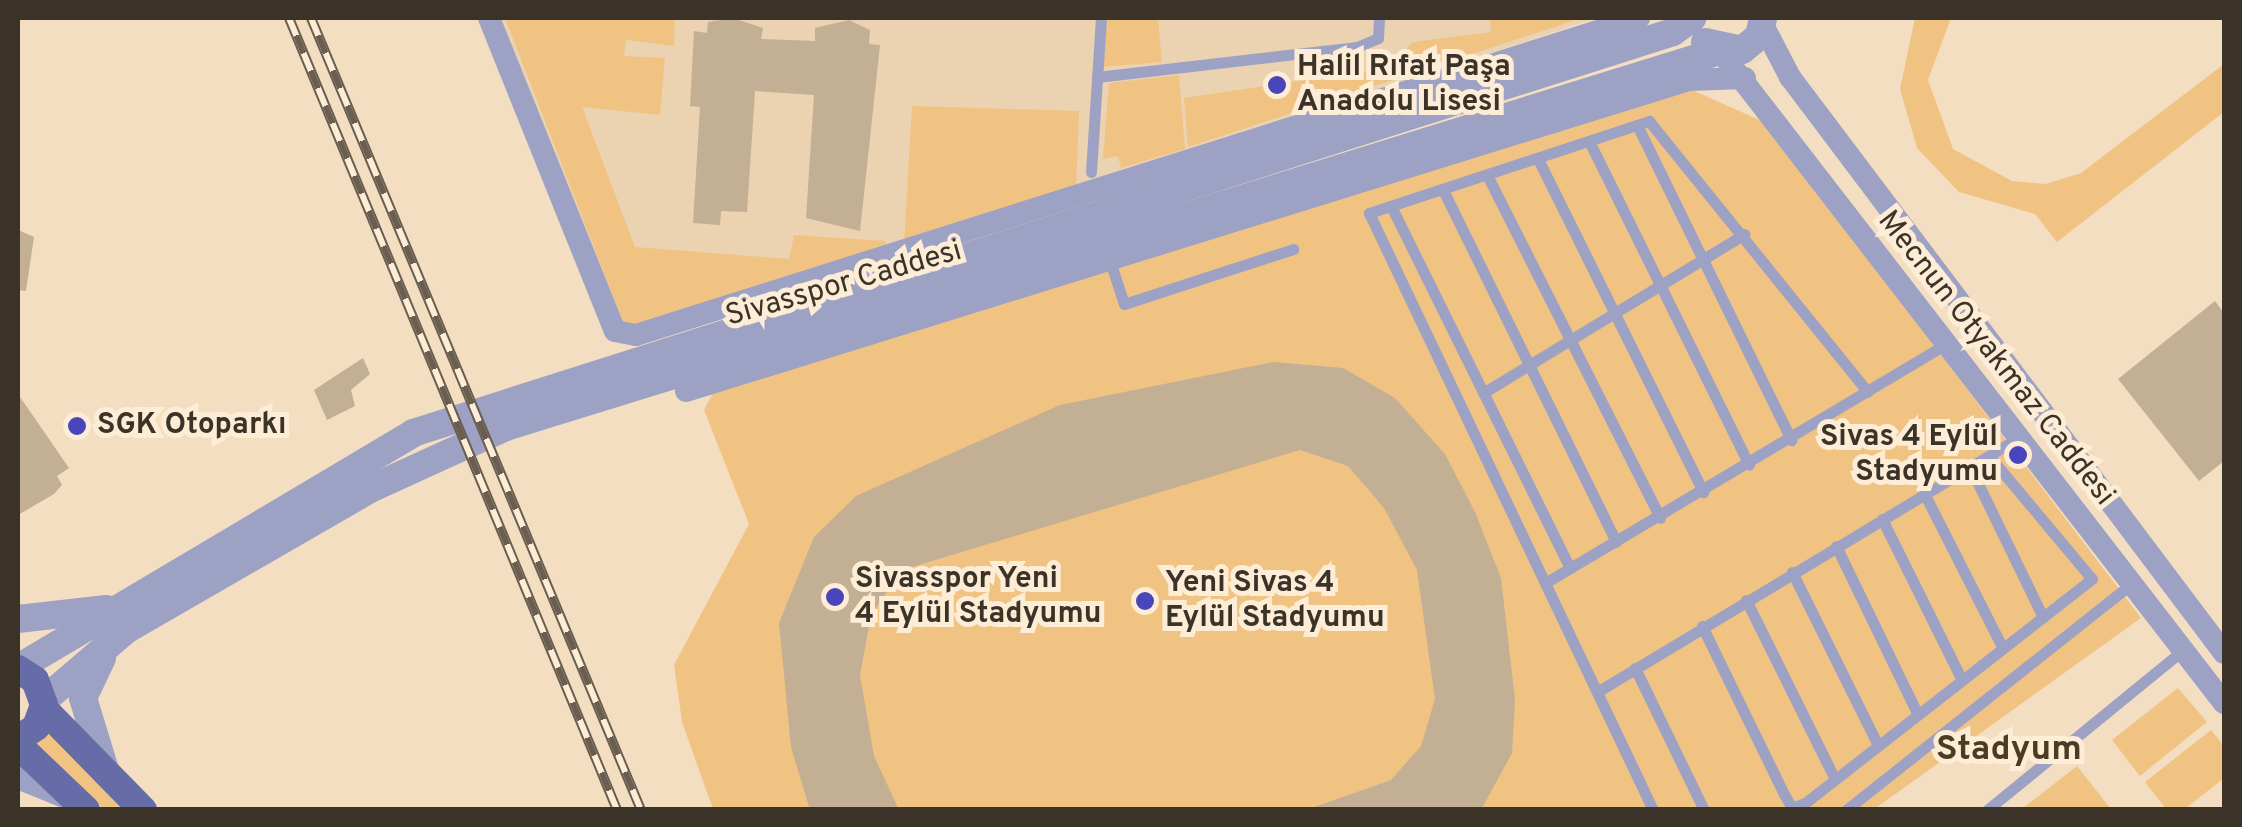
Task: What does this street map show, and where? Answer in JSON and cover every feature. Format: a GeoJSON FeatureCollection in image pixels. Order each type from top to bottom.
{"type":"FeatureCollection","features":[{"type":"Feature","properties":{"kind":"main road"},"geometry":{"type":"LineString","coordinates":[[18,668],[35,680],[43,705],[143,810]]}},
{"type":"Feature","properties":{"kind":"main road"},"geometry":{"type":"LineString","coordinates":[[43,705],[36,727],[18,742],[84,807]]}},
{"type":"Feature","properties":{"kind":"street"},"geometry":{"type":"LineString","coordinates":[[488,18],[614,331],[636,335],[1639,18]]}},
{"type":"Feature","properties":{"kind":"street"},"geometry":{"type":"LineString","coordinates":[[1694,18],[1703,39],[1719,51]]}},
{"type":"Feature","properties":{"kind":"street","name":"Sivasspor Caddesi"},"geometry":{"type":"LineString","coordinates":[[698,350],[1672,32],[1694,18]]}},
{"type":"Feature","properties":{"kind":"street","name":"Sivasspor Caddesi"},"geometry":{"type":"LineString","coordinates":[[18,668],[119,619],[274,530],[413,433],[1719,51],[1746,48],[1764,20]]}},
{"type":"Feature","properties":{"kind":"street","name":"Mecnun Otyakmaz Caddesi"},"geometry":{"type":"LineString","coordinates":[[1764,20],[1790,77],[2224,654]]}},
{"type":"Feature","properties":{"kind":"street","name":"Mecnun Otyakmaz Caddesi"},"geometry":{"type":"LineString","coordinates":[[1719,51],[1746,78],[1942,346],[2224,704]]}},
{"type":"Feature","properties":{"kind":"street"},"geometry":{"type":"LineString","coordinates":[[686,391],[1690,80],[1746,78]]}},
{"type":"Feature","properties":{"kind":"street"},"geometry":{"type":"LineString","coordinates":[[18,619],[119,619],[85,685],[84,715],[105,772]]}},
{"type":"Feature","properties":{"kind":"street","name":"Sivasspor Caddesi"},"geometry":{"type":"LineString","coordinates":[[43,705],[119,619]]}},
{"type":"Feature","properties":{"kind":"street"},"geometry":{"type":"LineString","coordinates":[[18,775],[84,807]]}},
{"type":"Feature","properties":{"kind":"lane"},"geometry":{"type":"LineString","coordinates":[[1092,172],[1101,18]]}},
{"type":"Feature","properties":{"kind":"lane"},"geometry":{"type":"LineString","coordinates":[[1098,77],[1357,46],[1378,38],[1379,18]]}},
{"type":"Feature","properties":{"kind":"lane"},"geometry":{"type":"LineString","coordinates":[[1654,810],[1369,213],[1649,122],[1745,234],[1868,392]]}},
{"type":"Feature","properties":{"kind":"lane"},"geometry":{"type":"LineString","coordinates":[[1637,126],[1790,440]]}},
{"type":"Feature","properties":{"kind":"lane"},"geometry":{"type":"LineString","coordinates":[[1590,142],[1749,466]]}},
{"type":"Feature","properties":{"kind":"lane"},"geometry":{"type":"LineString","coordinates":[[1538,158],[1703,492]]}},
{"type":"Feature","properties":{"kind":"lane"},"geometry":{"type":"LineString","coordinates":[[1488,175],[1660,518]]}},
{"type":"Feature","properties":{"kind":"lane"},"geometry":{"type":"LineString","coordinates":[[1443,190],[1616,542]]}},
{"type":"Feature","properties":{"kind":"lane"},"geometry":{"type":"LineString","coordinates":[[1391,206],[1570,568]]}},
{"type":"Feature","properties":{"kind":"lane"},"geometry":{"type":"LineString","coordinates":[[1484,393],[1745,234]]}},
{"type":"Feature","properties":{"kind":"lane"},"geometry":{"type":"LineString","coordinates":[[1110,261],[1124,304],[1294,249]]}},
{"type":"Feature","properties":{"kind":"lane"},"geometry":{"type":"LineString","coordinates":[[1545,583],[1749,466],[1942,346]]}},
{"type":"Feature","properties":{"kind":"lane"},"geometry":{"type":"LineString","coordinates":[[1597,692],[1792,572],[1992,458],[2016,439]]}},
{"type":"Feature","properties":{"kind":"lane"},"geometry":{"type":"LineString","coordinates":[[1702,626],[1792,808],[1835,779],[2092,579],[1992,458]]}},
{"type":"Feature","properties":{"kind":"lane"},"geometry":{"type":"LineString","coordinates":[[1971,470],[2043,617]]}},
{"type":"Feature","properties":{"kind":"lane"},"geometry":{"type":"LineString","coordinates":[[1925,495],[2002,647]]}},
{"type":"Feature","properties":{"kind":"lane"},"geometry":{"type":"LineString","coordinates":[[1882,519],[1961,678]]}},
{"type":"Feature","properties":{"kind":"lane"},"geometry":{"type":"LineString","coordinates":[[1836,546],[1917,713]]}},
{"type":"Feature","properties":{"kind":"lane"},"geometry":{"type":"LineString","coordinates":[[1792,572],[1878,744]]}},
{"type":"Feature","properties":{"kind":"lane"},"geometry":{"type":"LineString","coordinates":[[1846,810],[2131,584]]}},
{"type":"Feature","properties":{"kind":"lane"},"geometry":{"type":"LineString","coordinates":[[1746,600],[1835,779]]}},
{"type":"Feature","properties":{"kind":"lane"},"geometry":{"type":"LineString","coordinates":[[1987,810],[2183,650]]}},
{"type":"Feature","properties":{"kind":"lane"},"geometry":{"type":"LineString","coordinates":[[1636,668],[1704,810]]}},
{"type":"Feature","properties":{"kind":"shaded area"},"geometry":{"type":"Polygon","coordinates":[[[495,18],[1597,18],[646,331],[619,324],[495,18]]]}},
{"type":"Feature","properties":{"kind":"shaded area"},"geometry":{"type":"Polygon","coordinates":[[[505,18],[675,18],[674,46],[626,40],[624,56],[665,58],[660,115],[582,107],[635,247],[789,259],[794,235],[886,241],[883,253],[646,331],[623,322],[505,18]]]}},
{"type":"Feature","properties":{"kind":"shaded area"},"geometry":{"type":"Polygon","coordinates":[[[1106,18],[1158,18],[1162,62],[1102,67],[1106,18]]]}},
{"type":"Feature","properties":{"kind":"shaded area"},"geometry":{"type":"Polygon","coordinates":[[[1490,18],[1582,18],[1188,147],[1184,98],[1387,68],[1413,42],[1491,32],[1490,18]]]}},
{"type":"Feature","properties":{"kind":"shaded area"},"geometry":{"type":"Polygon","coordinates":[[[1915,18],[1951,18],[1928,80],[1953,149],[2012,181],[2046,184],[2081,173],[2224,64],[2224,112],[2057,242],[2035,214],[1959,192],[1917,148],[1900,89],[1915,18]]]}},
{"type":"Feature","properties":{"kind":"shaded area"},"geometry":{"type":"Polygon","coordinates":[[[1179,75],[1185,149],[1121,168],[1118,156],[1103,159],[1109,83],[1179,75]]]}},
{"type":"Feature","properties":{"kind":"shaded area"},"geometry":{"type":"Polygon","coordinates":[[[1681,85],[1764,122],[2141,618],[1873,810],[713,809],[682,722],[674,665],[749,524],[704,410],[715,389],[1681,85]]]}},
{"type":"Feature","properties":{"kind":"shaded area"},"geometry":{"type":"Polygon","coordinates":[[[912,106],[1079,111],[1076,190],[904,244],[912,106]]]}},
{"type":"Feature","properties":{"kind":"shaded area"},"geometry":{"type":"Polygon","coordinates":[[[2178,688],[2207,722],[2140,776],[2112,740],[2178,688]]]}},
{"type":"Feature","properties":{"kind":"shaded area"},"geometry":{"type":"Polygon","coordinates":[[[48,724],[127,809],[104,809],[28,742],[48,724]]]}},
{"type":"Feature","properties":{"kind":"shaded area"},"geometry":{"type":"Polygon","coordinates":[[[2211,730],[2224,746],[2224,778],[2185,809],[2166,809],[2145,782],[2211,730]]]}},
{"type":"Feature","properties":{"kind":"shaded area"},"geometry":{"type":"Polygon","coordinates":[[[2077,766],[2111,809],[2022,809],[2077,766]]]}},
{"type":"Feature","properties":{"kind":"building"},"geometry":{"type":"Polygon","coordinates":[[[733,18],[763,28],[761,39],[815,41],[815,28],[849,20],[870,30],[869,44],[880,45],[860,231],[806,218],[814,95],[755,91],[747,212],[721,211],[720,225],[693,223],[700,107],[690,106],[694,31],[707,33],[708,22],[733,18]]]}},
{"type":"Feature","properties":{"kind":"building"},"geometry":{"type":"Polygon","coordinates":[[[18,230],[34,237],[26,291],[18,290],[18,230]]]}},
{"type":"Feature","properties":{"kind":"building"},"geometry":{"type":"Polygon","coordinates":[[[2215,301],[2224,313],[2224,461],[2199,481],[2118,379],[2215,301]]]}},
{"type":"Feature","properties":{"kind":"building"},"geometry":{"type":"Polygon","coordinates":[[[363,358],[370,374],[351,390],[355,406],[327,420],[314,390],[363,358]]]}},
{"type":"Feature","properties":{"kind":"building","name":"Sivasspor Yeni 4 Eylül Stadyumu"},"geometry":{"type":"Polygon","coordinates":[[[1273,362],[1343,368],[1395,398],[1445,454],[1475,512],[1501,578],[1515,700],[1512,753],[1481,810],[1306,810],[1391,780],[1421,746],[1435,699],[1417,570],[1384,508],[1348,466],[1300,450],[902,570],[871,615],[860,675],[874,756],[899,810],[810,810],[791,747],[779,623],[814,537],[856,496],[1060,405],[1273,362]]]}},
{"type":"Feature","properties":{"kind":"building"},"geometry":{"type":"Polygon","coordinates":[[[18,394],[69,468],[57,476],[62,485],[54,494],[18,515],[18,394]]]}},
{"type":"Feature","properties":{"kind":"railway"},"geometry":{"type":"LineString","coordinates":[[289,18],[617,810]]}},
{"type":"Feature","properties":{"kind":"railway"},"geometry":{"type":"LineString","coordinates":[[311,18],[641,810]]}},
{"type":"Feature","properties":{"kind":"place","name":"Halil Rıfat Paşa Anadolu Lisesi"},"geometry":{"type":"Point","coordinates":[1277,85]}},
{"type":"Feature","properties":{"kind":"place","name":"SGK Otoparkı"},"geometry":{"type":"Point","coordinates":[77,426]}},
{"type":"Feature","properties":{"kind":"place","name":"Sivas 4 Eylül Stadyumu"},"geometry":{"type":"Point","coordinates":[2018,455]}},
{"type":"Feature","properties":{"kind":"place","name":"Sivasspor Yeni 4 Eylül Stadyumu"},"geometry":{"type":"Point","coordinates":[835,597]}},
{"type":"Feature","properties":{"kind":"place","name":"Yeni Sivas 4 Eylül Stadyumu"},"geometry":{"type":"Point","coordinates":[1145,601]}},
{"type":"Feature","properties":{"kind":"district","name":"Stadyum"},"geometry":{"type":"Point","coordinates":[2009,750]}}]}
